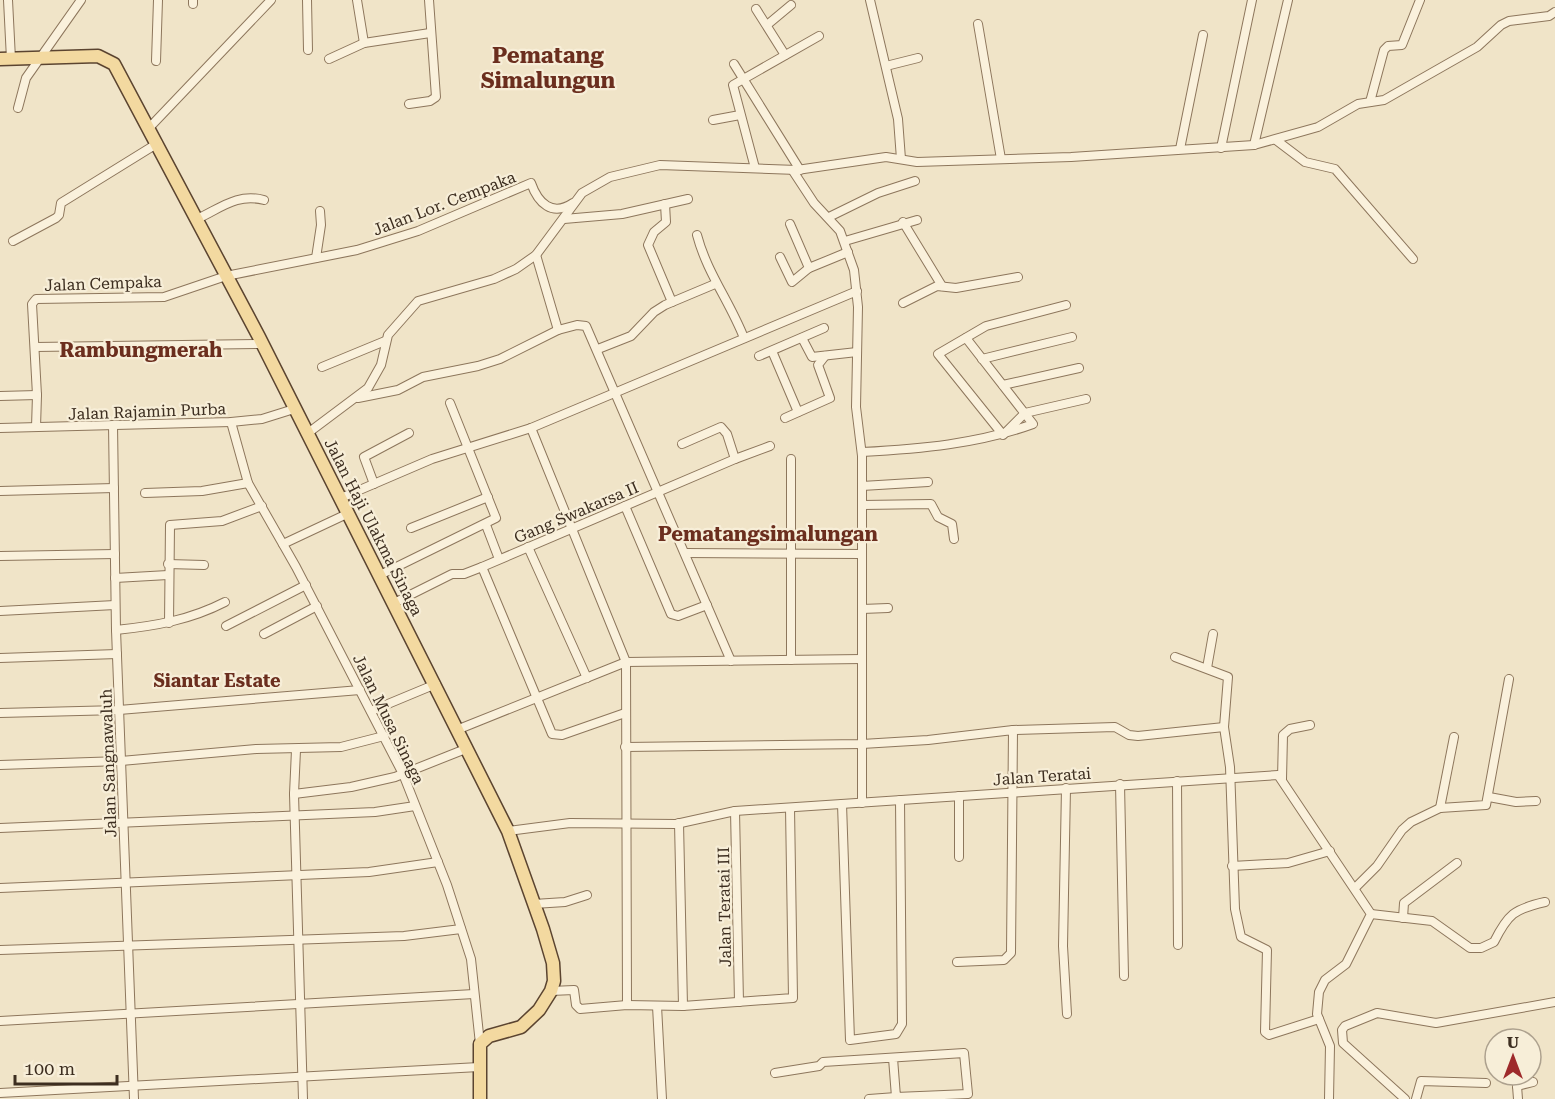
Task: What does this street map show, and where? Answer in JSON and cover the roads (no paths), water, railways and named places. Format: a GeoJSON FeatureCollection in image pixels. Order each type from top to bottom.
{"type":"FeatureCollection","features":[{"type":"Feature","properties":{"kind":"main road","name":"Jalan Haji Ulakma Sinaga"},"geometry":{"type":"LineString","coordinates":[[5,59],[98,56],[110,60],[158,143],[308,433],[459,729],[508,831],[553,963],[551,991]]}},
{"type":"Feature","properties":{"kind":"main road"},"geometry":{"type":"LineString","coordinates":[[480,1099],[480,1044],[495,1034],[521,1027],[538,1010],[551,991]]}},
{"type":"Feature","properties":{"kind":"street"},"geometry":{"type":"LineString","coordinates":[[5,59],[8,0]]}},
{"type":"Feature","properties":{"kind":"street"},"geometry":{"type":"LineString","coordinates":[[18,108],[24,83],[38,58],[81,0]]}},
{"type":"Feature","properties":{"kind":"street"},"geometry":{"type":"LineString","coordinates":[[156,61],[158,0]]}},
{"type":"Feature","properties":{"kind":"street"},"geometry":{"type":"LineString","coordinates":[[149,128],[271,0]]}},
{"type":"Feature","properties":{"kind":"street"},"geometry":{"type":"LineString","coordinates":[[307,0],[308,50]]}},
{"type":"Feature","properties":{"kind":"street"},"geometry":{"type":"LineString","coordinates":[[357,0],[364,43]]}},
{"type":"Feature","properties":{"kind":"street"},"geometry":{"type":"LineString","coordinates":[[409,104],[435,99],[429,0]]}},
{"type":"Feature","properties":{"kind":"street"},"geometry":{"type":"LineString","coordinates":[[870,0],[898,119],[901,159]]}},
{"type":"Feature","properties":{"kind":"street"},"geometry":{"type":"LineString","coordinates":[[1221,148],[1252,0]]}},
{"type":"Feature","properties":{"kind":"street"},"geometry":{"type":"LineString","coordinates":[[1254,145],[1288,0]]}},
{"type":"Feature","properties":{"kind":"street"},"geometry":{"type":"LineString","coordinates":[[1370,102],[1385,48],[1402,45],[1420,0]]}},
{"type":"Feature","properties":{"kind":"street"},"geometry":{"type":"LineString","coordinates":[[767,26],[791,5]]}},
{"type":"Feature","properties":{"kind":"street"},"geometry":{"type":"LineString","coordinates":[[756,9],[785,55]]}},
{"type":"Feature","properties":{"kind":"street"},"geometry":{"type":"LineString","coordinates":[[308,433],[355,399],[375,378],[385,341],[392,329],[418,301],[494,279],[516,269],[536,255],[582,193],[610,177],[660,165],[797,170],[865,159],[901,159],[917,162],[1001,159],[1254,145],[1318,127],[1353,106],[1384,100],[1477,47],[1501,25],[1509,21],[1549,16],[1555,12]]}},
{"type":"Feature","properties":{"kind":"street"},"geometry":{"type":"LineString","coordinates":[[978,24],[1001,159]]}},
{"type":"Feature","properties":{"kind":"street"},"geometry":{"type":"LineString","coordinates":[[329,59],[364,43],[430,33]]}},
{"type":"Feature","properties":{"kind":"street"},"geometry":{"type":"LineString","coordinates":[[1180,149],[1203,35]]}},
{"type":"Feature","properties":{"kind":"street"},"geometry":{"type":"LineString","coordinates":[[755,168],[733,86],[743,78],[819,36]]}},
{"type":"Feature","properties":{"kind":"street"},"geometry":{"type":"LineString","coordinates":[[886,66],[918,58]]}},
{"type":"Feature","properties":{"kind":"street"},"geometry":{"type":"LineString","coordinates":[[734,64],[814,203],[829,217],[845,241],[857,291],[856,407],[862,452],[863,505],[862,803]]}},
{"type":"Feature","properties":{"kind":"street"},"geometry":{"type":"LineString","coordinates":[[712,120],[740,115]]}},
{"type":"Feature","properties":{"kind":"street"},"geometry":{"type":"LineString","coordinates":[[1276,140],[1305,162],[1335,169],[1413,259]]}},
{"type":"Feature","properties":{"kind":"street"},"geometry":{"type":"LineString","coordinates":[[13,241],[56,218],[59,215],[61,203],[158,143]]}},
{"type":"Feature","properties":{"kind":"street"},"geometry":{"type":"LineString","coordinates":[[829,217],[878,193],[915,182]]}},
{"type":"Feature","properties":{"kind":"street","name":"Jalan Lor. Cempaka"},"geometry":{"type":"LineString","coordinates":[[226,276],[357,250],[418,231],[531,183],[539,201],[545,206],[559,209],[574,202]]}},
{"type":"Feature","properties":{"kind":"street"},"geometry":{"type":"LineString","coordinates":[[197,219],[239,198],[249,196],[264,200]]}},
{"type":"Feature","properties":{"kind":"street"},"geometry":{"type":"LineString","coordinates":[[564,219],[622,214],[688,199]]}},
{"type":"Feature","properties":{"kind":"street"},"geometry":{"type":"LineString","coordinates":[[665,204],[666,222],[654,232],[648,245],[672,302]]}},
{"type":"Feature","properties":{"kind":"street"},"geometry":{"type":"LineString","coordinates":[[316,258],[321,225],[320,211]]}},
{"type":"Feature","properties":{"kind":"street"},"geometry":{"type":"LineString","coordinates":[[845,241],[903,222],[917,220]]}},
{"type":"Feature","properties":{"kind":"street"},"geometry":{"type":"LineString","coordinates":[[903,222],[942,286]]}},
{"type":"Feature","properties":{"kind":"street"},"geometry":{"type":"LineString","coordinates":[[790,224],[809,268]]}},
{"type":"Feature","properties":{"kind":"street"},"geometry":{"type":"LineString","coordinates":[[698,234],[705,262],[715,284],[734,313],[744,338]]}},
{"type":"Feature","properties":{"kind":"street"},"geometry":{"type":"LineString","coordinates":[[780,257],[792,282],[809,268],[848,252]]}},
{"type":"Feature","properties":{"kind":"street"},"geometry":{"type":"LineString","coordinates":[[536,255],[558,330]]}},
{"type":"Feature","properties":{"kind":"street","name":"Jalan Cempaka"},"geometry":{"type":"LineString","coordinates":[[36,427],[37,395],[32,304],[36,299],[164,297],[226,276]]}},
{"type":"Feature","properties":{"kind":"street"},"geometry":{"type":"LineString","coordinates":[[903,303],[933,287],[956,288],[1018,277]]}},
{"type":"Feature","properties":{"kind":"street"},"geometry":{"type":"LineString","coordinates":[[598,349],[631,336],[654,312],[672,302],[715,284]]}},
{"type":"Feature","properties":{"kind":"street"},"geometry":{"type":"LineString","coordinates":[[341,498],[432,459],[531,428],[857,291]]}},
{"type":"Feature","properties":{"kind":"street"},"geometry":{"type":"LineString","coordinates":[[1003,435],[938,354],[986,326],[1066,305]]}},
{"type":"Feature","properties":{"kind":"street"},"geometry":{"type":"LineString","coordinates":[[355,399],[398,390],[423,377],[500,358],[558,330],[583,324],[598,349],[731,661]]}},
{"type":"Feature","properties":{"kind":"street"},"geometry":{"type":"LineString","coordinates":[[759,356],[824,328]]}},
{"type":"Feature","properties":{"kind":"street"},"geometry":{"type":"LineString","coordinates":[[982,359],[1072,337]]}},
{"type":"Feature","properties":{"kind":"street"},"geometry":{"type":"LineString","coordinates":[[802,338],[812,357],[857,352]]}},
{"type":"Feature","properties":{"kind":"street"},"geometry":{"type":"LineString","coordinates":[[862,452],[934,448],[946,443],[1003,435],[1033,424],[966,338]]}},
{"type":"Feature","properties":{"kind":"street"},"geometry":{"type":"LineString","coordinates":[[322,367],[385,341]]}},
{"type":"Feature","properties":{"kind":"street"},"geometry":{"type":"LineString","coordinates":[[34,347],[262,344]]}},
{"type":"Feature","properties":{"kind":"street"},"geometry":{"type":"LineString","coordinates":[[772,351],[798,412]]}},
{"type":"Feature","properties":{"kind":"street"},"geometry":{"type":"LineString","coordinates":[[785,418],[830,398],[818,365],[825,356]]}},
{"type":"Feature","properties":{"kind":"street"},"geometry":{"type":"LineString","coordinates":[[1003,385],[1079,368]]}},
{"type":"Feature","properties":{"kind":"street"},"geometry":{"type":"LineString","coordinates":[[0,396],[37,395]]}},
{"type":"Feature","properties":{"kind":"street"},"geometry":{"type":"LineString","coordinates":[[1003,435],[1025,413],[1086,399]]}},
{"type":"Feature","properties":{"kind":"street"},"geometry":{"type":"LineString","coordinates":[[380,575],[486,525],[496,518],[450,403]]}},
{"type":"Feature","properties":{"kind":"street","name":"Jalan Rajamin Purba"},"geometry":{"type":"LineString","coordinates":[[0,428],[231,422],[262,419],[294,409]]}},
{"type":"Feature","properties":{"kind":"street","name":"Jalan Musa Sinaga"},"geometry":{"type":"LineString","coordinates":[[231,422],[248,483],[306,585],[403,774],[438,862],[471,959],[480,1044]]}},
{"type":"Feature","properties":{"kind":"street","name":"Jalan Sangnawaluh"},"geometry":{"type":"LineString","coordinates":[[113,425],[115,605],[134,1099]]}},
{"type":"Feature","properties":{"kind":"street"},"geometry":{"type":"LineString","coordinates":[[682,444],[721,427],[727,434],[735,459]]}},
{"type":"Feature","properties":{"kind":"street"},"geometry":{"type":"LineString","coordinates":[[531,428],[626,662],[627,1005]]}},
{"type":"Feature","properties":{"kind":"street"},"geometry":{"type":"LineString","coordinates":[[374,484],[364,457],[408,433]]}},
{"type":"Feature","properties":{"kind":"street","name":"Gang Swakarsa II"},"geometry":{"type":"LineString","coordinates":[[394,603],[452,574],[464,574],[482,567],[770,446]]}},
{"type":"Feature","properties":{"kind":"street"},"geometry":{"type":"LineString","coordinates":[[791,459],[791,660]]}},
{"type":"Feature","properties":{"kind":"street"},"geometry":{"type":"LineString","coordinates":[[862,486],[928,482]]}},
{"type":"Feature","properties":{"kind":"street"},"geometry":{"type":"LineString","coordinates":[[145,493],[202,491],[248,483]]}},
{"type":"Feature","properties":{"kind":"street"},"geometry":{"type":"LineString","coordinates":[[0,490],[114,488]]}},
{"type":"Feature","properties":{"kind":"street"},"geometry":{"type":"LineString","coordinates":[[411,528],[488,497]]}},
{"type":"Feature","properties":{"kind":"street"},"geometry":{"type":"LineString","coordinates":[[863,505],[931,504],[938,517],[952,524],[954,539]]}},
{"type":"Feature","properties":{"kind":"street"},"geometry":{"type":"LineString","coordinates":[[170,623],[168,564],[170,525],[222,521],[262,506]]}},
{"type":"Feature","properties":{"kind":"street"},"geometry":{"type":"LineString","coordinates":[[625,506],[671,614],[678,616],[707,605]]}},
{"type":"Feature","properties":{"kind":"street"},"geometry":{"type":"LineString","coordinates":[[283,544],[348,513]]}},
{"type":"Feature","properties":{"kind":"street"},"geometry":{"type":"LineString","coordinates":[[486,525],[499,559]]}},
{"type":"Feature","properties":{"kind":"street"},"geometry":{"type":"LineString","coordinates":[[528,547],[586,678]]}},
{"type":"Feature","properties":{"kind":"street"},"geometry":{"type":"LineString","coordinates":[[685,553],[862,554]]}},
{"type":"Feature","properties":{"kind":"street"},"geometry":{"type":"LineString","coordinates":[[0,556],[115,554]]}},
{"type":"Feature","properties":{"kind":"street"},"geometry":{"type":"LineString","coordinates":[[168,564],[204,565]]}},
{"type":"Feature","properties":{"kind":"street"},"geometry":{"type":"LineString","coordinates":[[482,567],[554,736],[625,713]]}},
{"type":"Feature","properties":{"kind":"street"},"geometry":{"type":"LineString","coordinates":[[115,578],[168,575]]}},
{"type":"Feature","properties":{"kind":"street"},"geometry":{"type":"LineString","coordinates":[[226,626],[306,585]]}},
{"type":"Feature","properties":{"kind":"street"},"geometry":{"type":"LineString","coordinates":[[116,630],[170,623],[200,615],[225,602]]}},
{"type":"Feature","properties":{"kind":"street"},"geometry":{"type":"LineString","coordinates":[[0,611],[115,605]]}},
{"type":"Feature","properties":{"kind":"street"},"geometry":{"type":"LineString","coordinates":[[264,634],[317,606]]}},
{"type":"Feature","properties":{"kind":"street"},"geometry":{"type":"LineString","coordinates":[[862,609],[888,608]]}},
{"type":"Feature","properties":{"kind":"street"},"geometry":{"type":"LineString","coordinates":[[1207,668],[1213,634]]}},
{"type":"Feature","properties":{"kind":"street"},"geometry":{"type":"LineString","coordinates":[[0,658],[117,654]]}},
{"type":"Feature","properties":{"kind":"street"},"geometry":{"type":"LineString","coordinates":[[1175,657],[1228,677],[1224,727],[1231,777],[1232,866],[1237,928],[1246,942],[1267,950],[1266,1034],[1319,1019]]}},
{"type":"Feature","properties":{"kind":"street"},"geometry":{"type":"LineString","coordinates":[[459,729],[626,662],[862,659]]}},
{"type":"Feature","properties":{"kind":"street"},"geometry":{"type":"LineString","coordinates":[[1355,888],[1377,866],[1402,830],[1419,817],[1440,808],[1483,807],[1489,797],[1509,679]]}},
{"type":"Feature","properties":{"kind":"street"},"geometry":{"type":"LineString","coordinates":[[371,711],[436,684]]}},
{"type":"Feature","properties":{"kind":"street"},"geometry":{"type":"LineString","coordinates":[[0,713],[119,710],[360,690]]}},
{"type":"Feature","properties":{"kind":"street"},"geometry":{"type":"LineString","coordinates":[[1310,724],[1290,729],[1283,735],[1282,779],[1371,914]]}},
{"type":"Feature","properties":{"kind":"street"},"geometry":{"type":"LineString","coordinates":[[625,747],[862,744],[928,740],[1013,730],[1115,727],[1129,735],[1138,736],[1224,727]]}},
{"type":"Feature","properties":{"kind":"street"},"geometry":{"type":"LineString","coordinates":[[957,962],[1004,960],[1011,953],[1013,730]]}},
{"type":"Feature","properties":{"kind":"street"},"geometry":{"type":"LineString","coordinates":[[0,765],[121,761],[256,749],[296,750],[353,745],[384,736]]}},
{"type":"Feature","properties":{"kind":"street"},"geometry":{"type":"LineString","coordinates":[[1440,808],[1454,737]]}},
{"type":"Feature","properties":{"kind":"street"},"geometry":{"type":"LineString","coordinates":[[294,794],[361,785],[403,774],[468,748]]}},
{"type":"Feature","properties":{"kind":"street"},"geometry":{"type":"LineString","coordinates":[[296,750],[294,794],[303,1099]]}},
{"type":"Feature","properties":{"kind":"street","name":"Jalan Teratai"},"geometry":{"type":"LineString","coordinates":[[508,831],[564,823],[679,823],[735,811],[1177,780],[1271,774],[1282,779]]}},
{"type":"Feature","properties":{"kind":"street"},"geometry":{"type":"LineString","coordinates":[[1177,780],[1178,945]]}},
{"type":"Feature","properties":{"kind":"street"},"geometry":{"type":"LineString","coordinates":[[1120,784],[1124,976]]}},
{"type":"Feature","properties":{"kind":"street"},"geometry":{"type":"LineString","coordinates":[[1066,788],[1063,946],[1067,1014]]}},
{"type":"Feature","properties":{"kind":"street"},"geometry":{"type":"LineString","coordinates":[[959,796],[959,857]]}},
{"type":"Feature","properties":{"kind":"street"},"geometry":{"type":"LineString","coordinates":[[1489,797],[1516,802],[1536,801]]}},
{"type":"Feature","properties":{"kind":"street"},"geometry":{"type":"LineString","coordinates":[[842,804],[850,1040],[890,1035],[899,1032],[901,1028],[900,800]]}},
{"type":"Feature","properties":{"kind":"street"},"geometry":{"type":"LineString","coordinates":[[0,828],[295,814],[375,813],[415,806]]}},
{"type":"Feature","properties":{"kind":"street"},"geometry":{"type":"LineString","coordinates":[[551,991],[574,990],[577,1008],[627,1005],[683,1006],[793,998],[790,808]]}},
{"type":"Feature","properties":{"kind":"street","name":"Jalan Teratai III"},"geometry":{"type":"LineString","coordinates":[[735,811],[739,1002]]}},
{"type":"Feature","properties":{"kind":"street"},"geometry":{"type":"LineString","coordinates":[[679,823],[683,1006]]}},
{"type":"Feature","properties":{"kind":"street"},"geometry":{"type":"LineString","coordinates":[[1232,866],[1288,863],[1330,851]]}},
{"type":"Feature","properties":{"kind":"street"},"geometry":{"type":"LineString","coordinates":[[0,888],[386,871],[438,862]]}},
{"type":"Feature","properties":{"kind":"street"},"geometry":{"type":"LineString","coordinates":[[1403,918],[1404,903],[1456,863]]}},
{"type":"Feature","properties":{"kind":"street"},"geometry":{"type":"LineString","coordinates":[[534,904],[565,902],[587,896]]}},
{"type":"Feature","properties":{"kind":"street"},"geometry":{"type":"LineString","coordinates":[[1371,914],[1436,923],[1470,948],[1476,949],[1494,942],[1504,922],[1515,912],[1545,902]]}},
{"type":"Feature","properties":{"kind":"street"},"geometry":{"type":"LineString","coordinates":[[1329,1099],[1330,1046],[1319,1019],[1317,1004],[1319,992],[1325,980],[1346,964],[1371,914]]}},
{"type":"Feature","properties":{"kind":"street"},"geometry":{"type":"LineString","coordinates":[[0,950],[404,936],[461,929]]}},
{"type":"Feature","properties":{"kind":"street"},"geometry":{"type":"LineString","coordinates":[[0,1021],[474,994]]}},
{"type":"Feature","properties":{"kind":"street"},"geometry":{"type":"LineString","coordinates":[[1405,1099],[1344,1043],[1342,1030],[1345,1026],[1377,1013],[1436,1023],[1555,1002]]}},
{"type":"Feature","properties":{"kind":"street"},"geometry":{"type":"LineString","coordinates":[[657,1006],[662,1099]]}},
{"type":"Feature","properties":{"kind":"street"},"geometry":{"type":"LineString","coordinates":[[775,1073],[819,1066],[823,1062],[964,1053],[968,1094],[869,1099]]}},
{"type":"Feature","properties":{"kind":"street"},"geometry":{"type":"LineString","coordinates":[[894,1058],[896,1097]]}},
{"type":"Feature","properties":{"kind":"street"},"geometry":{"type":"LineString","coordinates":[[0,1093],[479,1067]]}},
{"type":"Feature","properties":{"kind":"street"},"geometry":{"type":"LineString","coordinates":[[1416,1099],[1421,1081],[1483,1083]]}},
{"type":"Feature","properties":{"kind":"district","name":"Pematang Simalungun"},"geometry":{"type":"Point","coordinates":[548,68]}},
{"type":"Feature","properties":{"kind":"district","name":"Rambungmerah"},"geometry":{"type":"Point","coordinates":[141,350]}},
{"type":"Feature","properties":{"kind":"district","name":"Pematangsimalungan"},"geometry":{"type":"Point","coordinates":[768,534]}},
{"type":"Feature","properties":{"kind":"district","name":"Siantar Estate"},"geometry":{"type":"Point","coordinates":[217,681]}}]}
